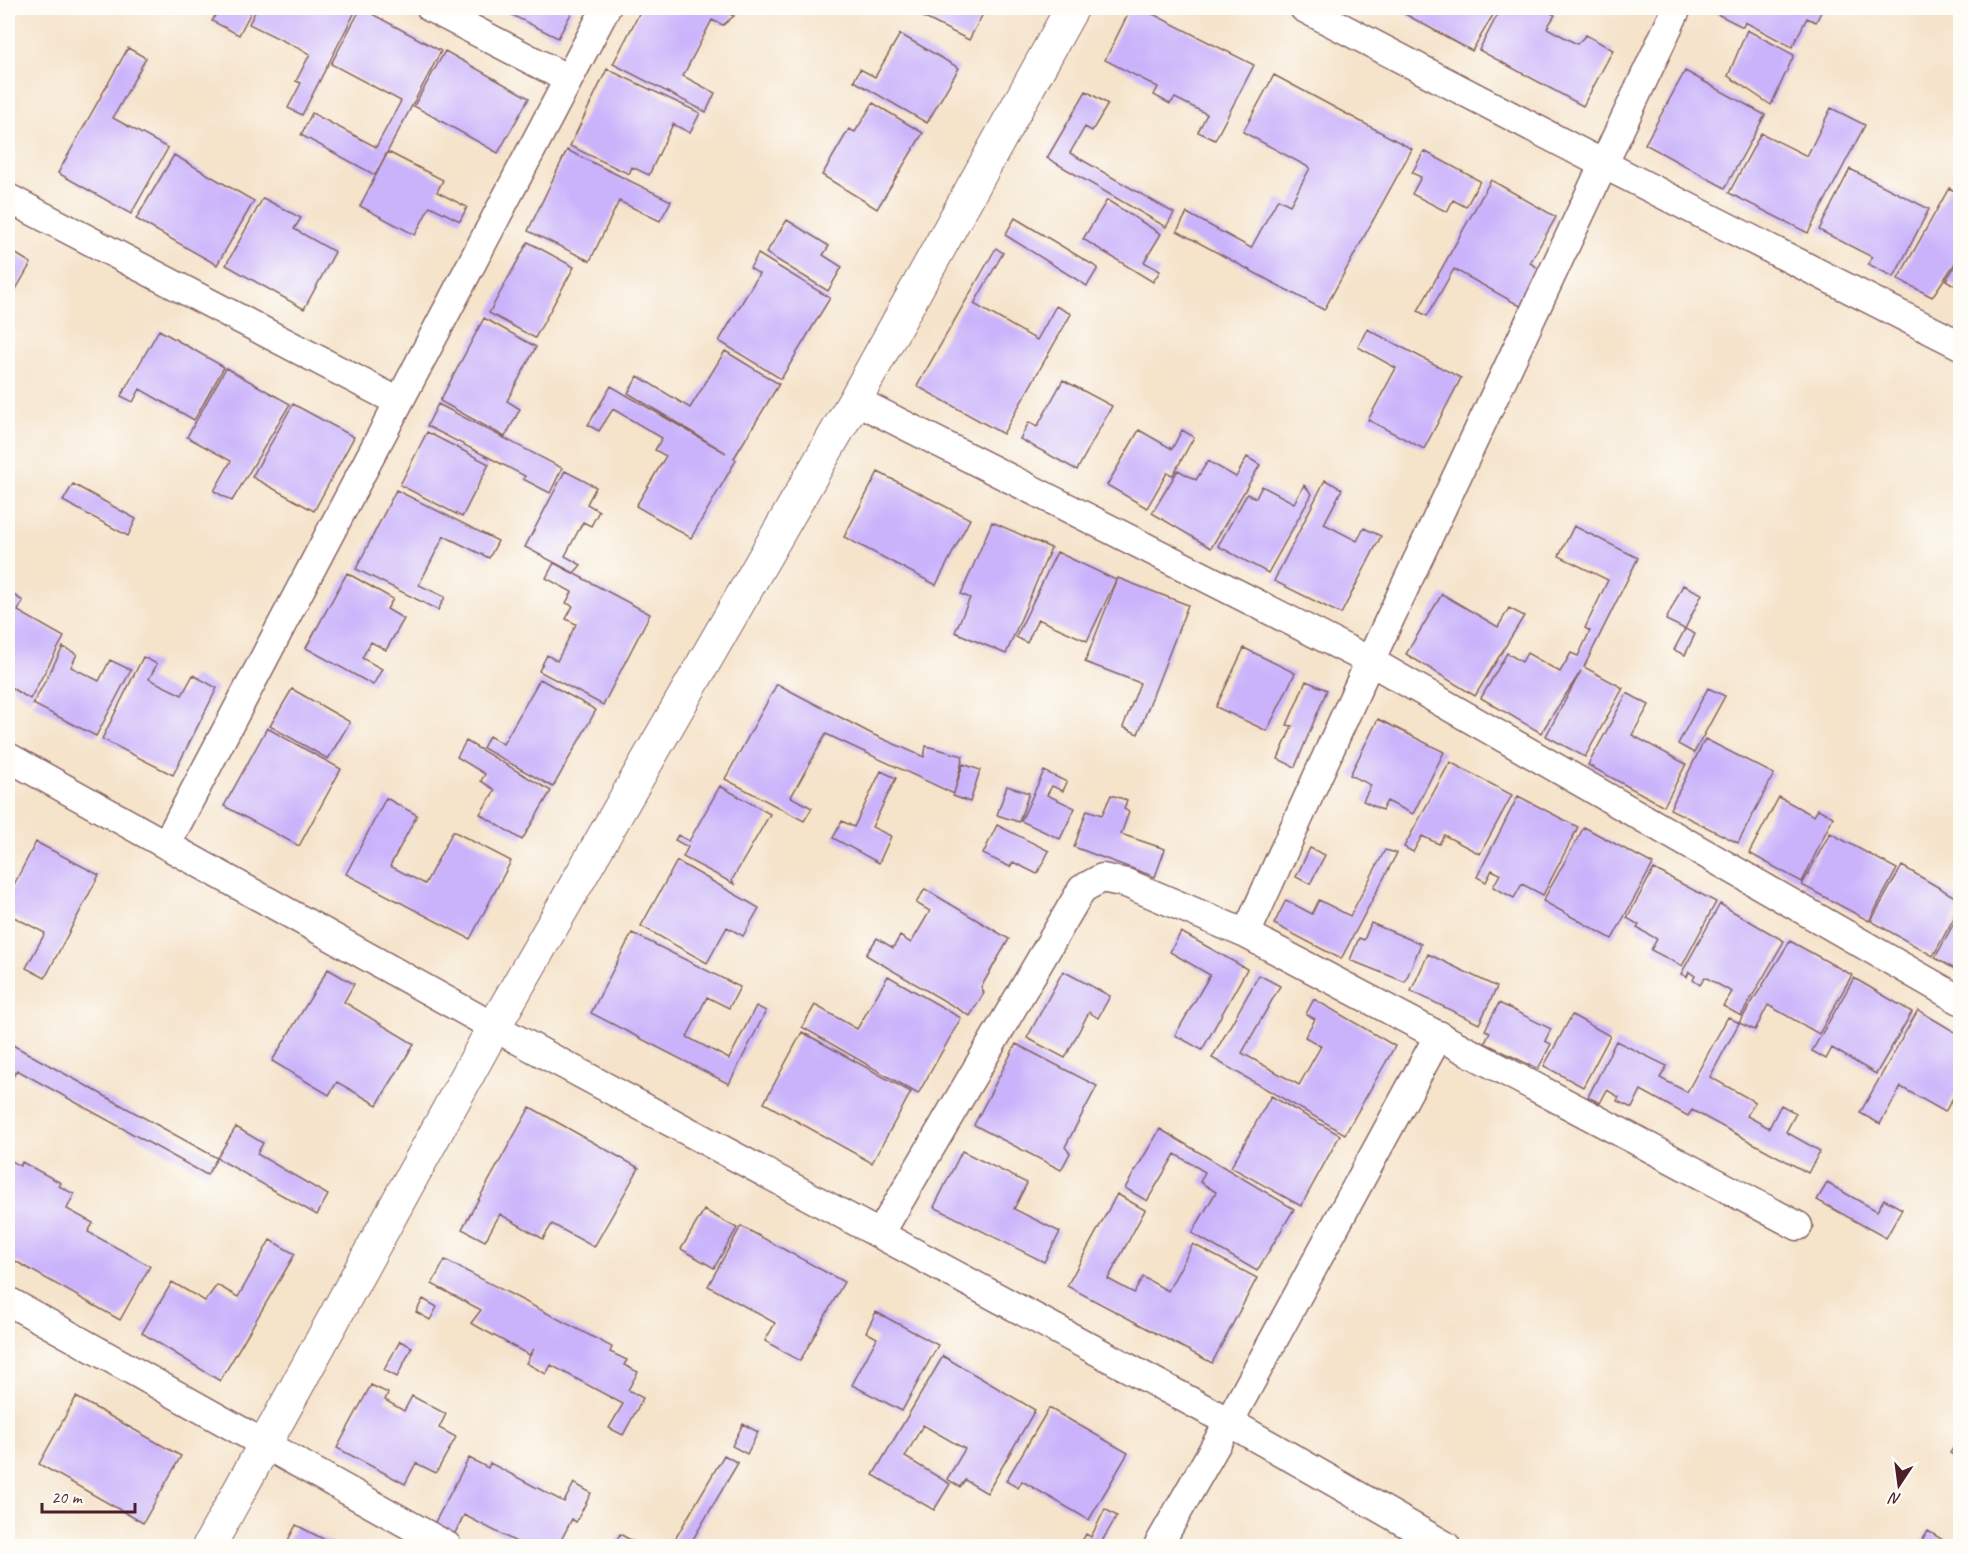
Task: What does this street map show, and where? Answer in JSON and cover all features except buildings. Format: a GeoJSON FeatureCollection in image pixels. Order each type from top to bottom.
{"type":"FeatureCollection","features":[{"type":"Feature","properties":{"kind":"street"},"geometry":{"type":"LineString","coordinates":[[430,8],[568,79]]}},
{"type":"Feature","properties":{"kind":"street"},"geometry":{"type":"LineString","coordinates":[[166,845],[606,8]]}},
{"type":"Feature","properties":{"kind":"street"},"geometry":{"type":"LineString","coordinates":[[209,1546],[494,1027],[855,400],[1072,8]]}},
{"type":"Feature","properties":{"kind":"street"},"geometry":{"type":"LineString","coordinates":[[1304,8],[1605,165],[1960,345]]}},
{"type":"Feature","properties":{"kind":"street"},"geometry":{"type":"LineString","coordinates":[[1246,934],[1370,661],[1677,8]]}},
{"type":"Feature","properties":{"kind":"street"},"geometry":{"type":"LineString","coordinates":[[8,198],[399,402]]}},
{"type":"Feature","properties":{"kind":"street"},"geometry":{"type":"LineString","coordinates":[[855,400],[1370,661],[1960,1000]]}},
{"type":"Feature","properties":{"kind":"street"},"geometry":{"type":"LineString","coordinates":[[8,757],[494,1027],[1229,1422],[1446,1546]]}},
{"type":"Feature","properties":{"kind":"street"},"geometry":{"type":"LineString","coordinates":[[880,1234],[1082,889],[1102,878],[1126,883],[1246,934],[1798,1226]]}},
{"type":"Feature","properties":{"kind":"street"},"geometry":{"type":"LineString","coordinates":[[1158,1546],[1229,1422],[1439,1035]]}},
{"type":"Feature","properties":{"kind":"street"},"geometry":{"type":"LineString","coordinates":[[8,1300],[447,1546]]}}]}
